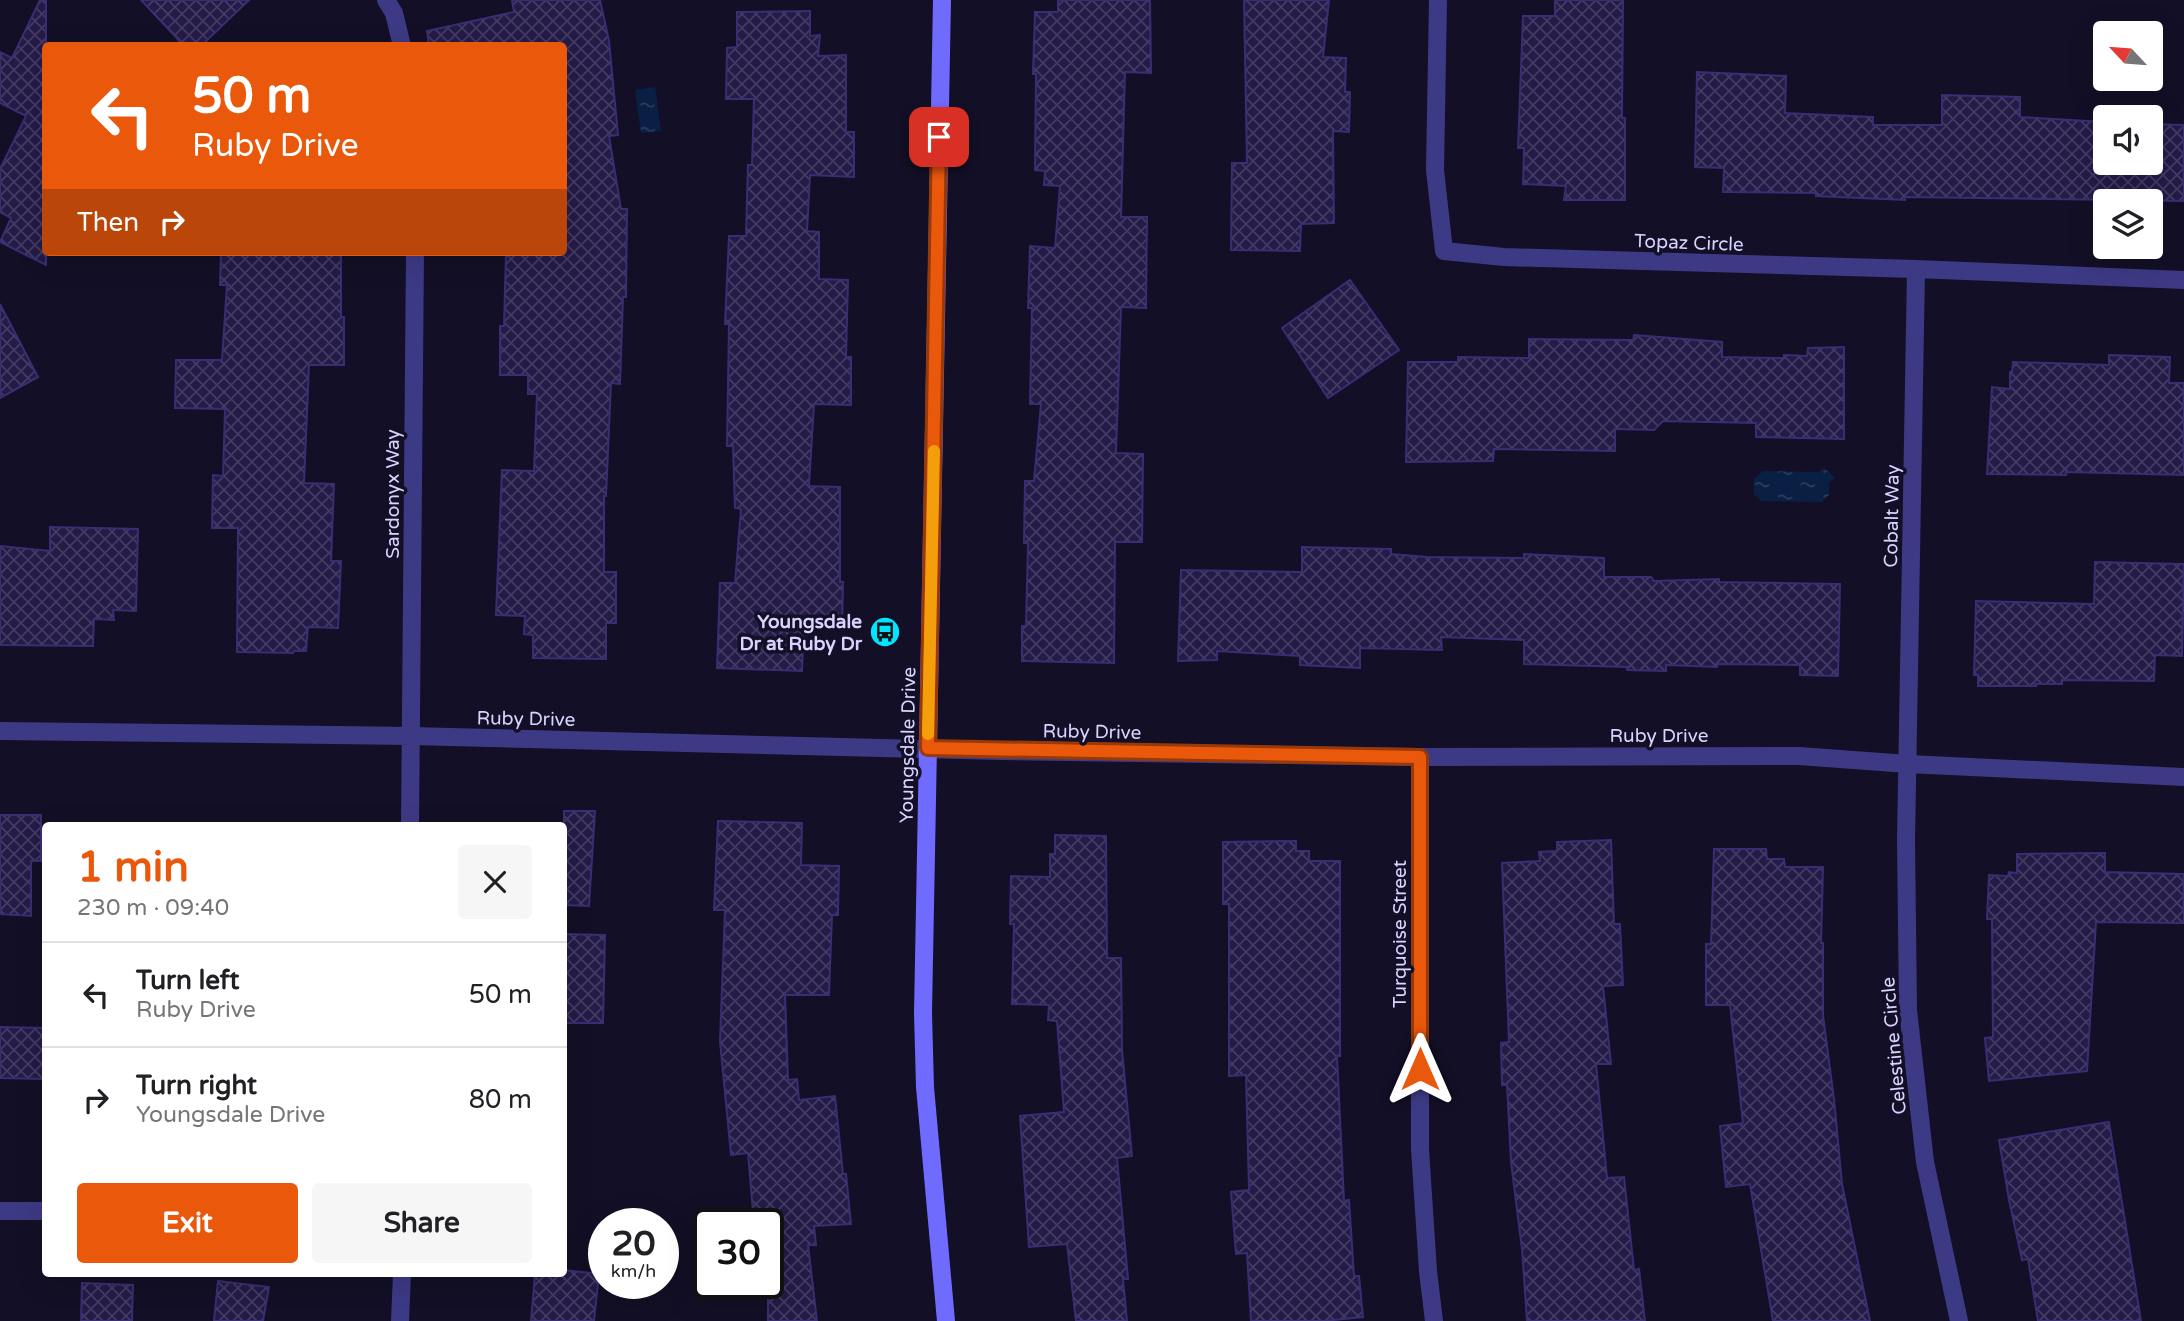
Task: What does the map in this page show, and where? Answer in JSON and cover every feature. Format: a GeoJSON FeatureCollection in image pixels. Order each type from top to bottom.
{"type":"FeatureCollection","features":[{"type":"Feature","properties":{"kind":"street"},"geometry":{"type":"LineString","coordinates":[[386,0],[394,13],[401,42]]}},
{"type":"Feature","properties":{"kind":"street","name":"Youngsdale Drive"},"geometry":{"type":"LineString","coordinates":[[942,0],[923,1013],[925,1087],[946,1321]]}},
{"type":"Feature","properties":{"kind":"street","name":"Topaz Circle"},"geometry":{"type":"LineString","coordinates":[[1438,0],[1435,170],[1444,251],[1504,257],[2184,280]]}},
{"type":"Feature","properties":{"kind":"street","name":"Sardonyx Way"},"geometry":{"type":"LineString","coordinates":[[410,822],[415,256]]}},
{"type":"Feature","properties":{"kind":"street","name":"Cobalt Way"},"geometry":{"type":"LineString","coordinates":[[1908,764],[1916,269]]}},
{"type":"Feature","properties":{"kind":"street","name":"Ruby Drive"},"geometry":{"type":"LineString","coordinates":[[0,731],[411,736],[1420,757],[1798,756],[2184,777]]}},
{"type":"Feature","properties":{"kind":"street","name":"Turquoise Street"},"geometry":{"type":"LineString","coordinates":[[1420,757],[1420,1149],[1434,1321]]}},
{"type":"Feature","properties":{"kind":"street","name":"Celestine Circle"},"geometry":{"type":"LineString","coordinates":[[1908,764],[1908,1010],[1925,1162],[1959,1321]]}},
{"type":"Feature","properties":{"kind":"street"},"geometry":{"type":"LineString","coordinates":[[0,1211],[42,1211]]}},
{"type":"Feature","properties":{"kind":"street"},"geometry":{"type":"LineString","coordinates":[[400,1321],[402,1277]]}},
{"type":"Feature","properties":{"kind":"water"},"geometry":{"type":"Polygon","coordinates":[[[655,87],[661,131],[641,133],[635,90],[655,87]]]}},
{"type":"Feature","properties":{"kind":"water"},"geometry":{"type":"Polygon","coordinates":[[[1824,468],[1835,478],[1829,483],[1829,495],[1822,502],[1761,501],[1754,494],[1754,479],[1763,471],[1819,472],[1824,468]]]}},
{"type":"Feature","properties":{"kind":"building"},"geometry":{"type":"Polygon","coordinates":[[[40,0],[46,0],[46,42],[42,42],[42,256],[46,256],[46,265],[0,242],[11,218],[0,212],[0,169],[26,116],[0,103],[0,52],[12,58],[40,0]]]}},
{"type":"Feature","properties":{"kind":"building"},"geometry":{"type":"Polygon","coordinates":[[[141,0],[249,0],[205,42],[180,42],[141,0]]]}},
{"type":"Feature","properties":{"kind":"building"},"geometry":{"type":"Polygon","coordinates":[[[512,0],[600,0],[609,41],[618,135],[609,136],[621,209],[627,209],[626,297],[623,297],[620,384],[611,383],[604,496],[604,572],[616,572],[616,623],[606,623],[606,659],[533,658],[533,635],[524,634],[525,616],[496,615],[502,470],[534,471],[537,394],[528,394],[528,375],[500,375],[500,326],[504,326],[506,256],[567,256],[567,42],[428,42],[427,31],[514,12],[512,0]]]}},
{"type":"Feature","properties":{"kind":"building"},"geometry":{"type":"Polygon","coordinates":[[[1058,0],[1150,0],[1151,73],[1125,72],[1121,217],[1147,217],[1146,308],[1121,307],[1116,453],[1143,454],[1142,542],[1115,542],[1114,663],[1022,661],[1022,626],[1026,626],[1028,543],[1024,543],[1025,481],[1034,481],[1041,404],[1030,404],[1030,246],[1055,248],[1060,186],[1044,185],[1045,171],[1035,170],[1035,12],[1058,12],[1058,0]]]}},
{"type":"Feature","properties":{"kind":"building"},"geometry":{"type":"Polygon","coordinates":[[[1244,0],[1329,0],[1323,57],[1346,58],[1345,92],[1350,92],[1349,132],[1333,131],[1334,223],[1301,224],[1300,251],[1231,250],[1232,163],[1247,163],[1244,0]]]}},
{"type":"Feature","properties":{"kind":"building"},"geometry":{"type":"Polygon","coordinates":[[[1555,0],[1623,0],[1622,118],[1625,118],[1625,200],[1564,200],[1566,186],[1523,184],[1524,148],[1518,148],[1523,16],[1555,16],[1555,0]]]}},
{"type":"Feature","properties":{"kind":"building"},"geometry":{"type":"Polygon","coordinates":[[[810,11],[810,36],[820,35],[818,56],[846,55],[846,132],[854,132],[854,177],[810,175],[807,231],[819,232],[819,279],[848,280],[846,357],[851,357],[851,405],[814,404],[809,486],[840,487],[842,630],[812,628],[811,649],[803,648],[802,671],[717,668],[720,583],[735,583],[741,509],[735,508],[733,446],[727,446],[729,324],[725,324],[729,236],[746,236],[748,165],[752,165],[754,99],[726,99],[727,48],[737,47],[737,12],[810,11]]]}},
{"type":"Feature","properties":{"kind":"building"},"geometry":{"type":"Polygon","coordinates":[[[1697,72],[1786,76],[1785,113],[1873,117],[1873,125],[1942,125],[1942,95],[2020,97],[2020,117],[2093,121],[2093,175],[2163,175],[2163,124],[2184,125],[2184,201],[2163,201],[2163,189],[2093,189],[2093,200],[1905,197],[1905,200],[1816,196],[1816,193],[1723,192],[1724,168],[1695,167],[1697,72]]]}},
{"type":"Feature","properties":{"kind":"building"},"geometry":{"type":"Polygon","coordinates":[[[221,256],[341,256],[344,365],[309,365],[304,483],[334,484],[331,561],[341,561],[338,628],[308,627],[306,651],[237,652],[238,528],[212,528],[213,475],[223,476],[225,409],[175,408],[176,360],[222,360],[227,285],[220,285],[221,256]]]}},
{"type":"Feature","properties":{"kind":"building"},"geometry":{"type":"Polygon","coordinates":[[[1350,280],[1399,350],[1328,398],[1282,328],[1350,280]]]}},
{"type":"Feature","properties":{"kind":"building"},"geometry":{"type":"Polygon","coordinates":[[[0,304],[38,377],[0,398],[0,304]]]}},
{"type":"Feature","properties":{"kind":"building"},"geometry":{"type":"Polygon","coordinates":[[[1634,335],[1722,342],[1722,357],[1784,358],[1784,355],[1807,356],[1808,348],[1844,347],[1844,439],[1756,437],[1756,423],[1663,421],[1654,430],[1615,429],[1615,451],[1494,449],[1493,461],[1406,462],[1408,362],[1458,362],[1458,357],[1529,358],[1529,339],[1633,340],[1634,335]]]}},
{"type":"Feature","properties":{"kind":"building"},"geometry":{"type":"Polygon","coordinates":[[[2109,355],[2170,357],[2169,383],[2184,383],[2184,475],[2066,472],[2066,475],[1987,474],[1992,387],[2010,389],[2013,362],[2109,365],[2109,355]]]}},
{"type":"Feature","properties":{"kind":"building"},"geometry":{"type":"Polygon","coordinates":[[[50,527],[138,529],[136,611],[113,610],[114,620],[94,619],[93,646],[0,645],[0,546],[50,551],[50,527]]]}},
{"type":"Feature","properties":{"kind":"building"},"geometry":{"type":"Polygon","coordinates":[[[1302,547],[1391,549],[1391,554],[1427,557],[1524,558],[1524,554],[1604,558],[1604,577],[1651,577],[1654,581],[1719,579],[1719,582],[1840,584],[1838,676],[1800,675],[1800,665],[1666,665],[1666,671],[1524,664],[1524,640],[1441,637],[1442,650],[1360,648],[1360,668],[1300,665],[1300,656],[1217,651],[1217,660],[1178,661],[1181,570],[1302,572],[1302,547]]]}},
{"type":"Feature","properties":{"kind":"building"},"geometry":{"type":"Polygon","coordinates":[[[2095,562],[2184,564],[2182,656],[2155,655],[2154,681],[2062,680],[2062,684],[2035,684],[2036,686],[1978,686],[1978,675],[1974,675],[1976,601],[2094,604],[2095,562]]]}},
{"type":"Feature","properties":{"kind":"building"},"geometry":{"type":"Polygon","coordinates":[[[564,811],[595,811],[589,906],[567,905],[567,822],[564,822],[564,811]]]}},
{"type":"Feature","properties":{"kind":"building"},"geometry":{"type":"Polygon","coordinates":[[[0,815],[41,815],[41,861],[31,861],[31,916],[0,914],[0,815]]]}},
{"type":"Feature","properties":{"kind":"building"},"geometry":{"type":"Polygon","coordinates":[[[718,821],[802,823],[801,865],[839,866],[838,915],[832,915],[829,995],[785,995],[788,1080],[797,1079],[799,1100],[835,1096],[851,1224],[814,1226],[816,1245],[808,1245],[817,1321],[768,1321],[768,1299],[784,1299],[784,1208],[753,1208],[748,1153],[731,1155],[720,1041],[725,910],[714,910],[718,821]]]}},
{"type":"Feature","properties":{"kind":"building"},"geometry":{"type":"Polygon","coordinates":[[[1055,835],[1106,836],[1107,958],[1121,958],[1122,1050],[1132,1156],[1117,1158],[1128,1279],[1123,1279],[1127,1321],[1076,1321],[1067,1244],[1029,1247],[1020,1116],[1064,1112],[1057,1021],[1048,1020],[1049,1005],[1012,1004],[1014,924],[1010,924],[1011,876],[1050,877],[1050,854],[1055,854],[1055,835]]]}},
{"type":"Feature","properties":{"kind":"building"},"geometry":{"type":"Polygon","coordinates":[[[1611,840],[1614,924],[1620,924],[1623,985],[1603,986],[1611,1064],[1596,1064],[1607,1178],[1624,1177],[1634,1270],[1639,1269],[1645,1321],[1527,1321],[1522,1249],[1511,1162],[1507,1085],[1502,1085],[1501,1043],[1509,1042],[1502,863],[1540,861],[1539,852],[1557,851],[1557,842],[1611,840]]]}},
{"type":"Feature","properties":{"kind":"building"},"geometry":{"type":"Polygon","coordinates":[[[1296,841],[1296,851],[1309,851],[1309,861],[1340,861],[1340,1056],[1337,1056],[1344,1201],[1349,1200],[1354,1276],[1359,1276],[1363,1317],[1324,1321],[1251,1321],[1247,1253],[1236,1254],[1231,1192],[1249,1190],[1246,1075],[1229,1076],[1229,904],[1223,904],[1223,842],[1296,841]]]}},
{"type":"Feature","properties":{"kind":"building"},"geometry":{"type":"Polygon","coordinates":[[[1714,849],[1766,849],[1767,859],[1784,859],[1785,867],[1823,867],[1823,1016],[1842,1184],[1870,1321],[1773,1321],[1750,1184],[1726,1187],[1720,1126],[1743,1123],[1730,1005],[1706,1005],[1706,944],[1711,944],[1714,849]]]}},
{"type":"Feature","properties":{"kind":"building"},"geometry":{"type":"Polygon","coordinates":[[[2105,853],[2105,872],[2184,874],[2184,923],[2096,922],[2087,1071],[1989,1081],[1985,1038],[1993,1037],[1992,919],[1987,919],[1989,875],[2008,876],[2009,872],[2017,873],[2017,854],[2105,853]]]}},
{"type":"Feature","properties":{"kind":"building"},"geometry":{"type":"Polygon","coordinates":[[[567,934],[605,935],[603,1023],[567,1023],[567,934]]]}},
{"type":"Feature","properties":{"kind":"building"},"geometry":{"type":"Polygon","coordinates":[[[0,1027],[42,1028],[42,1079],[0,1078],[0,1027]]]}},
{"type":"Feature","properties":{"kind":"building"},"geometry":{"type":"Polygon","coordinates":[[[2109,1122],[2141,1321],[2038,1321],[2028,1259],[2022,1260],[1999,1140],[2109,1122]]]}},
{"type":"Feature","properties":{"kind":"building"},"geometry":{"type":"Polygon","coordinates":[[[567,1270],[588,1273],[588,1299],[596,1299],[594,1321],[531,1321],[535,1277],[567,1277],[567,1270]]]}},
{"type":"Feature","properties":{"kind":"building"},"geometry":{"type":"Polygon","coordinates":[[[218,1281],[269,1287],[263,1321],[214,1321],[218,1281]]]}},
{"type":"Feature","properties":{"kind":"building"},"geometry":{"type":"Polygon","coordinates":[[[82,1283],[133,1285],[132,1321],[81,1321],[82,1283]]]}},
{"type":"Feature","properties":{"kind":"slow traffic"},"geometry":{"type":"LineString","coordinates":[[928,734],[934,451]]}},
{"type":"Feature","properties":{"kind":"place","name":"Youngsdale Dr at Ruby Dr"},"geometry":{"type":"Point","coordinates":[885,632]}},
{"type":"Feature","properties":{"kind":"route"},"geometry":{"type":"LineString","coordinates":[[939,137],[928,748],[1420,757],[1420,1069]]}}]}
